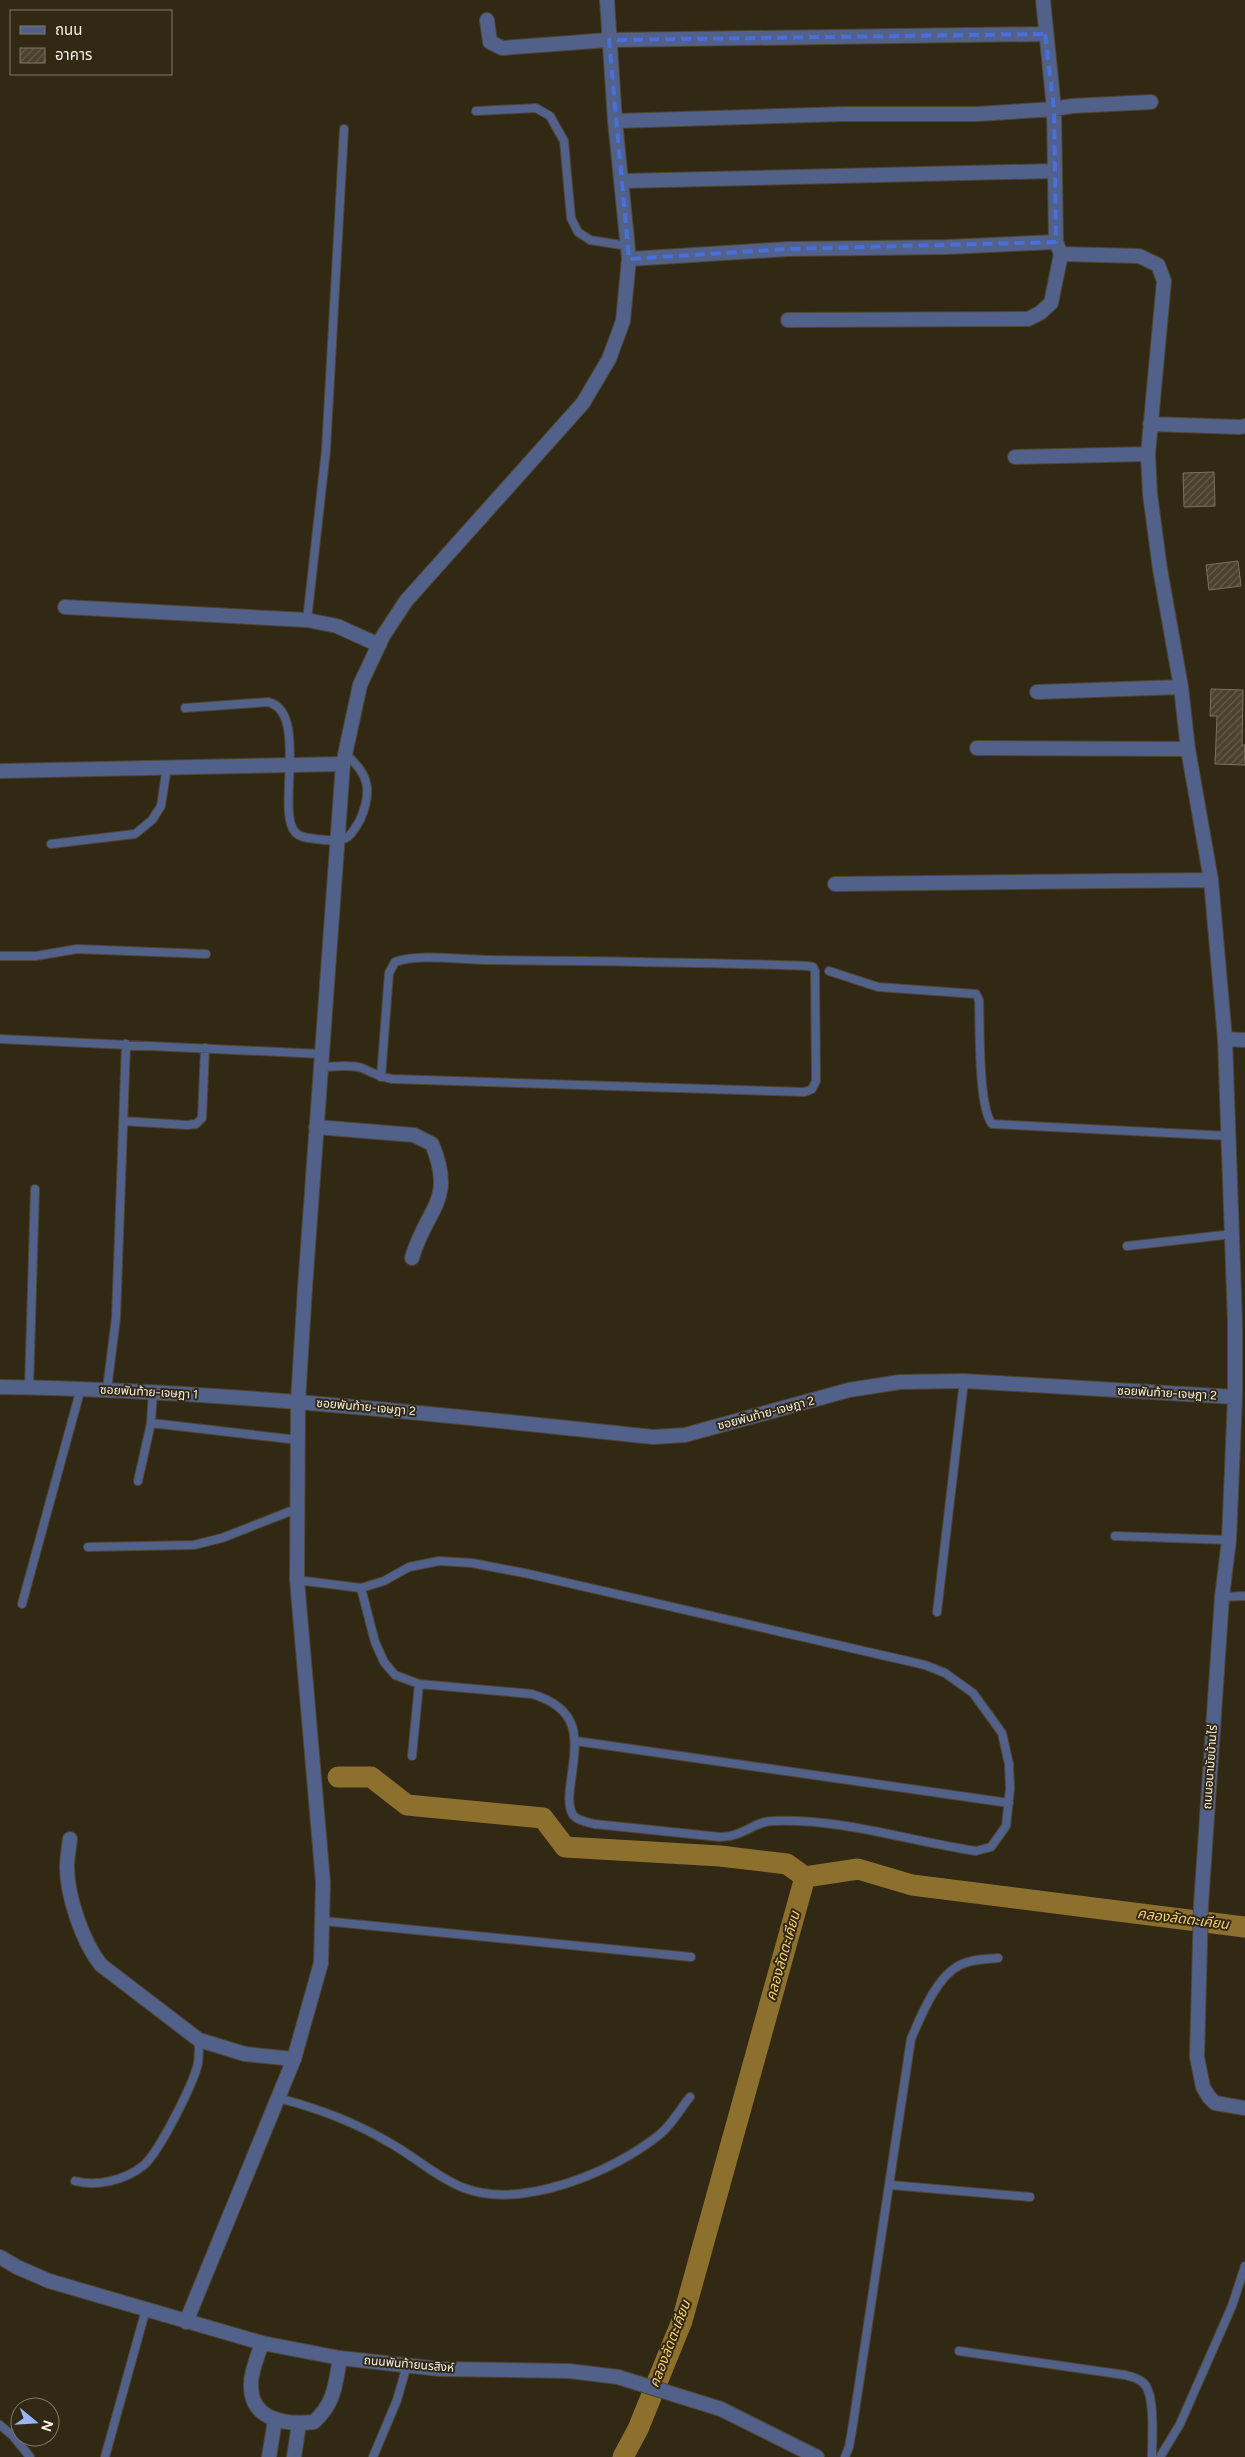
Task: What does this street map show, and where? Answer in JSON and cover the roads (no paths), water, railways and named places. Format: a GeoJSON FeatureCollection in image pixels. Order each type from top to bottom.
{"type":"FeatureCollection","features":[{"type":"Feature","properties":{"kind":"street"},"geometry":{"type":"LineString","coordinates":[[186,2322],[294,2059],[321,1963],[324,1921],[323,1882],[297,1580],[298,1401],[316,1127],[344,759],[360,685],[379,645],[406,601],[583,403],[609,359],[623,321],[628,253],[615,121],[608,0]]}},
{"type":"Feature","properties":{"kind":"street"},"geometry":{"type":"LineString","coordinates":[[788,320],[1028,319],[1040,313],[1051,303],[1059,248],[1054,109],[1043,0]]}},
{"type":"Feature","properties":{"kind":"street"},"geometry":{"type":"LineString","coordinates":[[487,20],[490,42],[502,48],[609,40],[1045,34]]}},
{"type":"Feature","properties":{"kind":"street"},"geometry":{"type":"LineString","coordinates":[[615,121],[844,114],[978,114],[1151,102]]}},
{"type":"Feature","properties":{"kind":"street"},"geometry":{"type":"LineString","coordinates":[[621,181],[1055,171]]}},
{"type":"Feature","properties":{"kind":"street","name":"ถนนอนามัยบ้านไร่"},"geometry":{"type":"LineString","coordinates":[[628,253],[947,247],[1059,248],[1139,256],[1158,265],[1164,281],[1148,454],[1160,569],[1181,687],[1188,749],[1211,880],[1225,1039],[1233,1234],[1235,1397],[1229,1540],[1222,1597],[1201,1905],[1197,2057],[1203,2087],[1216,2103],[1245,2108]]}},
{"type":"Feature","properties":{"kind":"street"},"geometry":{"type":"LineString","coordinates":[[1150,424],[1245,426]]}},
{"type":"Feature","properties":{"kind":"street"},"geometry":{"type":"LineString","coordinates":[[1016,457],[1148,454]]}},
{"type":"Feature","properties":{"kind":"street"},"geometry":{"type":"LineString","coordinates":[[65,607],[307,620],[337,626],[379,645]]}},
{"type":"Feature","properties":{"kind":"street"},"geometry":{"type":"LineString","coordinates":[[1037,692],[1181,687]]}},
{"type":"Feature","properties":{"kind":"street"},"geometry":{"type":"LineString","coordinates":[[977,748],[1188,749]]}},
{"type":"Feature","properties":{"kind":"street"},"geometry":{"type":"LineString","coordinates":[[0,770],[290,765],[344,759]]}},
{"type":"Feature","properties":{"kind":"street"},"geometry":{"type":"LineString","coordinates":[[835,884],[1211,880]]}},
{"type":"Feature","properties":{"kind":"street"},"geometry":{"type":"LineString","coordinates":[[1225,1039],[1245,1040]]}},
{"type":"Feature","properties":{"kind":"street"},"geometry":{"type":"LineString","coordinates":[[316,1127],[414,1135],[432,1144],[442,1178],[441,1192],[436,1209],[420,1232],[412,1258]]}},
{"type":"Feature","properties":{"kind":"street","name":"ซอยพันท้าย-เจษฎา 2"},"geometry":{"type":"LineString","coordinates":[[298,1401],[653,1437],[685,1435],[848,1390],[926,1381],[964,1381],[1235,1397]]}},
{"type":"Feature","properties":{"kind":"street","name":"ซอยพันท้าย-เจษฎา 1"},"geometry":{"type":"LineString","coordinates":[[0,1387],[153,1391],[298,1401]]}},
{"type":"Feature","properties":{"kind":"street"},"geometry":{"type":"LineString","coordinates":[[70,1839],[67,1867],[72,1900],[90,1952],[101,1966],[199,2040],[246,2054],[294,2059]]}},
{"type":"Feature","properties":{"kind":"street","name":"ถนนพันท้ายนรสิงห์"},"geometry":{"type":"LineString","coordinates":[[0,2257],[49,2282],[262,2343],[340,2358],[440,2369],[570,2371],[618,2377],[721,2409],[812,2456]]}},
{"type":"Feature","properties":{"kind":"street"},"geometry":{"type":"LineString","coordinates":[[262,2343],[250,2385],[256,2405],[275,2420],[286,2424],[314,2422],[328,2409],[335,2390],[340,2358]]}},
{"type":"Feature","properties":{"kind":"street"},"geometry":{"type":"LineString","coordinates":[[269,2457],[275,2420]]}},
{"type":"Feature","properties":{"kind":"street"},"geometry":{"type":"LineString","coordinates":[[294,2457],[299,2424]]}},
{"type":"Feature","properties":{"kind":"lane"},"geometry":{"type":"LineString","coordinates":[[476,111],[536,108],[550,116],[564,141],[571,218],[578,232],[590,240],[628,253]]}},
{"type":"Feature","properties":{"kind":"lane"},"geometry":{"type":"LineString","coordinates":[[307,620],[326,450],[344,129]]}},
{"type":"Feature","properties":{"kind":"lane"},"geometry":{"type":"LineString","coordinates":[[185,708],[268,702],[277,704],[287,722],[290,765],[290,825],[296,834],[304,837],[337,841],[349,837],[359,822],[369,789],[358,765],[344,759]]}},
{"type":"Feature","properties":{"kind":"lane"},"geometry":{"type":"LineString","coordinates":[[51,844],[135,834],[152,820],[161,806],[167,767]]}},
{"type":"Feature","properties":{"kind":"lane"},"geometry":{"type":"LineString","coordinates":[[0,956],[36,956],[76,949],[206,954]]}},
{"type":"Feature","properties":{"kind":"lane"},"geometry":{"type":"LineString","coordinates":[[0,1039],[206,1048],[321,1061],[361,1068],[370,1074],[402,1080],[805,1092],[812,1089],[816,1081],[816,971],[813,967],[808,966],[709,962],[459,960],[407,957],[395,962],[389,973],[381,1076]]}},
{"type":"Feature","properties":{"kind":"lane"},"geometry":{"type":"LineString","coordinates":[[829,971],[878,988],[976,994],[979,1000],[987,1117],[992,1124],[1230,1136]]}},
{"type":"Feature","properties":{"kind":"lane"},"geometry":{"type":"LineString","coordinates":[[107,1389],[116,1318],[126,1044]]}},
{"type":"Feature","properties":{"kind":"lane"},"geometry":{"type":"LineString","coordinates":[[123,1121],[196,1124],[202,1118],[203,1112],[206,1048]]}},
{"type":"Feature","properties":{"kind":"lane"},"geometry":{"type":"LineString","coordinates":[[29,1387],[36,1189]]}},
{"type":"Feature","properties":{"kind":"lane"},"geometry":{"type":"LineString","coordinates":[[1127,1246],[1233,1234]]}},
{"type":"Feature","properties":{"kind":"lane"},"geometry":{"type":"LineString","coordinates":[[937,1612],[964,1381]]}},
{"type":"Feature","properties":{"kind":"lane"},"geometry":{"type":"LineString","coordinates":[[22,1604],[82,1388]]}},
{"type":"Feature","properties":{"kind":"lane"},"geometry":{"type":"LineString","coordinates":[[138,1481],[151,1423],[153,1391]]}},
{"type":"Feature","properties":{"kind":"lane"},"geometry":{"type":"LineString","coordinates":[[151,1423],[298,1440]]}},
{"type":"Feature","properties":{"kind":"lane"},"geometry":{"type":"LineString","coordinates":[[88,1547],[194,1545],[222,1538],[296,1510]]}},
{"type":"Feature","properties":{"kind":"lane"},"geometry":{"type":"LineString","coordinates":[[1114,1536],[1229,1540]]}},
{"type":"Feature","properties":{"kind":"lane"},"geometry":{"type":"LineString","coordinates":[[297,1580],[361,1588],[384,1581],[409,1567],[439,1561],[472,1563],[538,1576],[925,1665],[945,1673],[973,1693],[1002,1732],[1010,1789],[1006,1826],[991,1847],[976,1850],[877,1830],[820,1823],[771,1820],[733,1837],[695,1836],[594,1824],[575,1816],[571,1810],[569,1797],[576,1741],[570,1719],[549,1700],[532,1694],[419,1684],[395,1675],[384,1662],[375,1642],[361,1588]]}},
{"type":"Feature","properties":{"kind":"lane"},"geometry":{"type":"LineString","coordinates":[[1222,1597],[1245,1596]]}},
{"type":"Feature","properties":{"kind":"lane"},"geometry":{"type":"LineString","coordinates":[[412,1756],[419,1684]]}},
{"type":"Feature","properties":{"kind":"lane"},"geometry":{"type":"LineString","coordinates":[[576,1741],[1008,1803]]}},
{"type":"Feature","properties":{"kind":"lane"},"geometry":{"type":"LineString","coordinates":[[324,1921],[691,1957]]}},
{"type":"Feature","properties":{"kind":"lane"},"geometry":{"type":"LineString","coordinates":[[845,2457],[850,2447],[912,2039],[932,1994],[948,1975],[960,1965],[998,1958]]}},
{"type":"Feature","properties":{"kind":"lane"},"geometry":{"type":"LineString","coordinates":[[75,2181],[89,2185],[108,2181],[134,2172],[145,2164],[158,2147],[190,2085],[198,2064],[199,2040]]}},
{"type":"Feature","properties":{"kind":"lane"},"geometry":{"type":"LineString","coordinates":[[278,2098],[329,2113],[355,2124],[465,2188],[499,2195],[572,2182],[620,2161],[660,2134],[690,2098]]}},
{"type":"Feature","properties":{"kind":"lane"},"geometry":{"type":"LineString","coordinates":[[890,2185],[1030,2197]]}},
{"type":"Feature","properties":{"kind":"lane"},"geometry":{"type":"LineString","coordinates":[[1160,2457],[1188,2406],[1232,2306],[1245,2266]]}},
{"type":"Feature","properties":{"kind":"lane"},"geometry":{"type":"LineString","coordinates":[[105,2457],[146,2310]]}},
{"type":"Feature","properties":{"kind":"lane"},"geometry":{"type":"LineString","coordinates":[[960,2351],[1125,2375],[1139,2379],[1146,2386],[1151,2400],[1152,2457]]}},
{"type":"Feature","properties":{"kind":"lane"},"geometry":{"type":"LineString","coordinates":[[373,2457],[394,2408],[407,2365]]}},
{"type":"Feature","properties":{"kind":"lane"},"geometry":{"type":"LineString","coordinates":[[0,2425],[13,2436],[30,2457]]}},
{"type":"Feature","properties":{"kind":"waterway"},"geometry":{"type":"LineString","coordinates":[[338,1777],[371,1777],[407,1805],[543,1818],[565,1847],[720,1856],[787,1864],[805,1877]]}},
{"type":"Feature","properties":{"kind":"waterway","name":"คลองลัดตะเคียน"},"geometry":{"type":"LineString","coordinates":[[623,2457],[638,2429],[682,2321],[805,1877],[858,1869],[912,1885],[1245,1927]]}}]}
